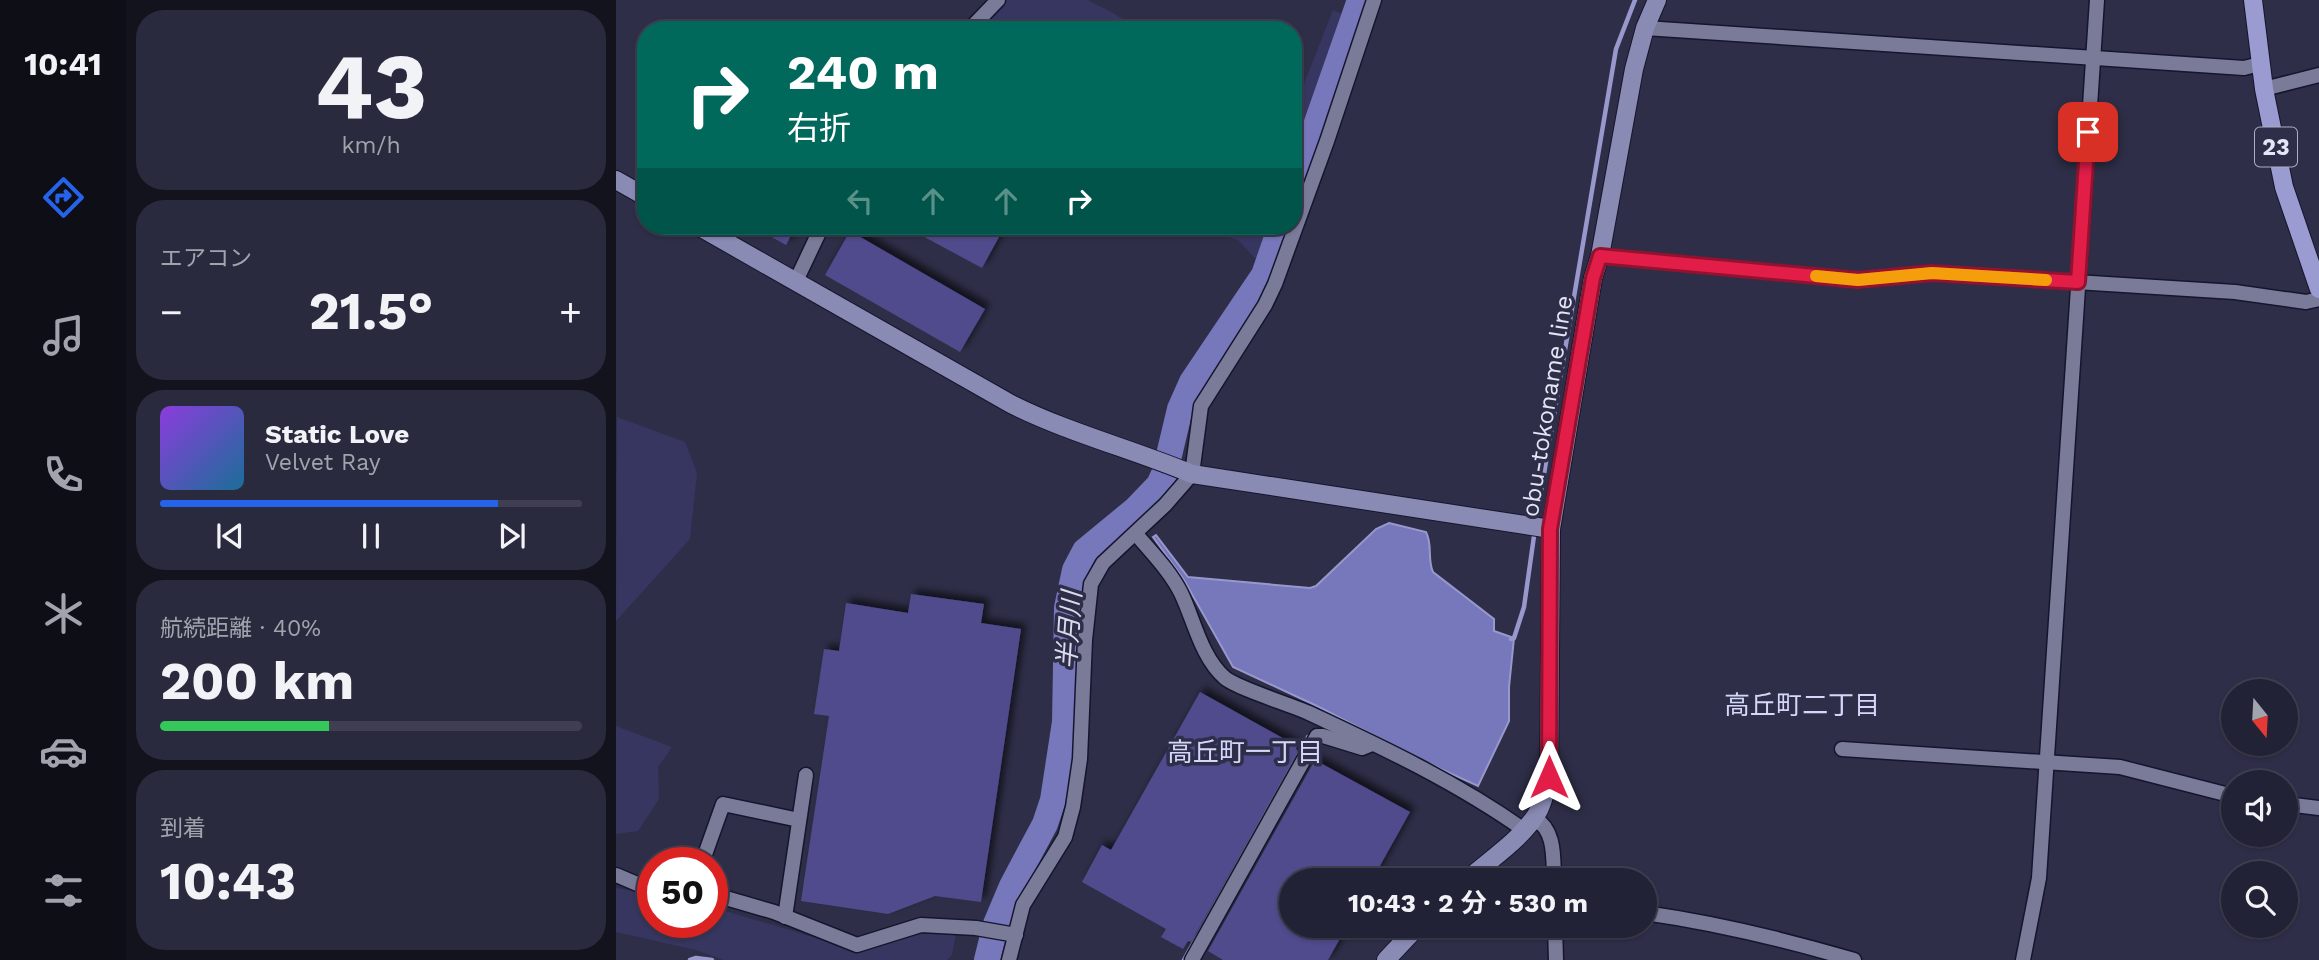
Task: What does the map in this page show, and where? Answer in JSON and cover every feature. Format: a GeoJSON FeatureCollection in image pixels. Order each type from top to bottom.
{"type":"FeatureCollection","features":[{"type":"Feature","properties":{"kind":"main road","name":"obu-tokoname line"},"geometry":{"type":"LineString","coordinates":[[1480,868],[1529,824],[1542,803],[1549,777],[1550,529],[1593,278],[1600,256],[1634,69],[1645,28],[1657,0]]}},
{"type":"Feature","properties":{"kind":"main road","name":"23"},"geometry":{"type":"LineString","coordinates":[[2253,0],[2264,89],[2284,187],[2319,289]]}},
{"type":"Feature","properties":{"kind":"main road"},"geometry":{"type":"LineString","coordinates":[[616,180],[637,192]]}},
{"type":"Feature","properties":{"kind":"main road"},"geometry":{"type":"LineString","coordinates":[[714,235],[1044,421],[1157,462],[1186,471],[1550,529]]}},
{"type":"Feature","properties":{"kind":"main road"},"geometry":{"type":"LineString","coordinates":[[1386,960],[1407,938]]}},
{"type":"Feature","properties":{"kind":"street"},"geometry":{"type":"LineString","coordinates":[[977,21],[998,0]]}},
{"type":"Feature","properties":{"kind":"street"},"geometry":{"type":"LineString","coordinates":[[1302,210],[1374,0]]}},
{"type":"Feature","properties":{"kind":"street"},"geometry":{"type":"LineString","coordinates":[[2023,960],[2039,878],[2097,0]]}},
{"type":"Feature","properties":{"kind":"street"},"geometry":{"type":"LineString","coordinates":[[1645,28],[2244,68],[2260,64]]}},
{"type":"Feature","properties":{"kind":"street"},"geometry":{"type":"LineString","coordinates":[[2264,89],[2319,75]]}},
{"type":"Feature","properties":{"kind":"street"},"geometry":{"type":"LineString","coordinates":[[796,281],[818,235]]}},
{"type":"Feature","properties":{"kind":"street"},"geometry":{"type":"LineString","coordinates":[[1009,960],[1009,934],[1023,905],[1065,837],[1073,807],[1080,759],[1085,640],[1091,584],[1103,563],[1165,505],[1186,471],[1201,406],[1252,327],[1275,284],[1293,235]]}},
{"type":"Feature","properties":{"kind":"street"},"geometry":{"type":"LineString","coordinates":[[1600,256],[1858,280],[1932,273],[2235,292],[2306,302],[2319,299]]}},
{"type":"Feature","properties":{"kind":"street"},"geometry":{"type":"LineString","coordinates":[[1136,534],[1168,571],[1181,593],[1196,632],[1217,669],[1227,680],[1298,708],[1529,824],[1544,823],[1549,831],[1553,868]]}},
{"type":"Feature","properties":{"kind":"street"},"geometry":{"type":"LineString","coordinates":[[1192,960],[1317,736],[1362,748],[1372,744]]}},
{"type":"Feature","properties":{"kind":"street"},"geometry":{"type":"LineString","coordinates":[[1842,749],[2120,767],[2221,793]]}},
{"type":"Feature","properties":{"kind":"street"},"geometry":{"type":"LineString","coordinates":[[785,917],[806,775]]}},
{"type":"Feature","properties":{"kind":"street"},"geometry":{"type":"LineString","coordinates":[[708,847],[723,804],[799,820]]}},
{"type":"Feature","properties":{"kind":"street"},"geometry":{"type":"LineString","coordinates":[[2298,805],[2319,808]]}},
{"type":"Feature","properties":{"kind":"street"},"geometry":{"type":"LineString","coordinates":[[616,875],[637,884]]}},
{"type":"Feature","properties":{"kind":"street"},"geometry":{"type":"LineString","coordinates":[[728,899],[785,917],[857,945],[921,925],[976,928],[1009,934]]}},
{"type":"Feature","properties":{"kind":"street"},"geometry":{"type":"LineString","coordinates":[[1657,915],[1687,919],[1854,960]]}},
{"type":"Feature","properties":{"kind":"street"},"geometry":{"type":"LineString","coordinates":[[1555,938],[1556,960]]}},
{"type":"Feature","properties":{"kind":"shaded area"},"geometry":{"type":"Polygon","coordinates":[[[1005,0],[1087,0],[1126,21],[985,21],[1005,0]]]}},
{"type":"Feature","properties":{"kind":"shaded area"},"geometry":{"type":"Polygon","coordinates":[[[1333,10],[1346,16],[1302,149],[1302,89],[1333,10]]]}},
{"type":"Feature","properties":{"kind":"shaded area"},"geometry":{"type":"Polygon","coordinates":[[[1223,235],[1274,235],[1263,267],[1238,240],[1223,235]]]}},
{"type":"Feature","properties":{"kind":"shaded area"},"geometry":{"type":"Polygon","coordinates":[[[617,417],[685,442],[697,473],[690,539],[616,621],[617,417]]]}},
{"type":"Feature","properties":{"kind":"shaded area"},"geometry":{"type":"Polygon","coordinates":[[[616,726],[672,747],[658,767],[659,799],[638,831],[616,834],[616,726]]]}},
{"type":"Feature","properties":{"kind":"shaded area"},"geometry":{"type":"Polygon","coordinates":[[[616,888],[637,892],[637,937],[616,932],[616,888]]]}},
{"type":"Feature","properties":{"kind":"shaded area"},"geometry":{"type":"Polygon","coordinates":[[[728,912],[857,950],[921,934],[956,933],[952,955],[947,960],[724,960],[696,950],[643,938],[728,938],[728,912]]]}},
{"type":"Feature","properties":{"kind":"water"},"geometry":{"type":"Polygon","coordinates":[[[1389,523],[1426,532],[1433,572],[1494,619],[1494,631],[1514,638],[1509,721],[1478,786],[1233,667],[1184,580],[1153,537],[1156,535],[1188,577],[1310,588],[1316,586],[1376,529],[1389,523]]]}},
{"type":"Feature","properties":{"kind":"building"},"geometry":{"type":"Polygon","coordinates":[[[768,235],[791,235],[786,245],[768,235]]]}},
{"type":"Feature","properties":{"kind":"building"},"geometry":{"type":"Polygon","coordinates":[[[848,235],[857,235],[985,309],[960,352],[825,275],[848,235]]]}},
{"type":"Feature","properties":{"kind":"building"},"geometry":{"type":"Polygon","coordinates":[[[921,235],[1000,235],[982,268],[921,235]]]}},
{"type":"Feature","properties":{"kind":"building"},"geometry":{"type":"Polygon","coordinates":[[[911,594],[984,604],[981,623],[1021,629],[981,902],[935,896],[888,914],[801,901],[829,716],[814,714],[824,649],[839,651],[846,603],[908,613],[911,594]]]}},
{"type":"Feature","properties":{"kind":"building"},"geometry":{"type":"Polygon","coordinates":[[[1200,692],[1297,746],[1298,751],[1191,942],[1188,941],[1183,949],[1161,937],[1166,929],[1082,882],[1102,845],[1111,850],[1200,692]]]}},
{"type":"Feature","properties":{"kind":"building"},"geometry":{"type":"Polygon","coordinates":[[[1315,760],[1410,812],[1379,868],[1279,868],[1279,938],[1340,938],[1328,960],[1223,960],[1208,951],[1315,760]]]}},
{"type":"Feature","properties":{"kind":"waterway","name":"半月川"},"geometry":{"type":"LineString","coordinates":[[1302,165],[1360,0]]}},
{"type":"Feature","properties":{"kind":"waterway"},"geometry":{"type":"LineString","coordinates":[[1536,521],[1616,49],[1635,0]]}},
{"type":"Feature","properties":{"kind":"waterway","name":"半月川"},"geometry":{"type":"LineString","coordinates":[[987,960],[996,924],[1012,886],[1045,824],[1053,800],[1065,722],[1067,608],[1075,570],[1085,551],[1136,509],[1159,485],[1165,472],[1180,409],[1192,382],[1264,275],[1278,235]]}},
{"type":"Feature","properties":{"kind":"waterway"},"geometry":{"type":"LineString","coordinates":[[1511,639],[1514,638],[1524,607],[1535,529]]}},
{"type":"Feature","properties":{"kind":"waterway"},"geometry":{"type":"LineString","coordinates":[[1184,960],[1308,737]]}},
{"type":"Feature","properties":{"kind":"waterway"},"geometry":{"type":"LineString","coordinates":[[690,960],[712,960]]}},
{"type":"Feature","properties":{"kind":"slow traffic"},"geometry":{"type":"LineString","coordinates":[[1816,276],[1858,280],[1932,273],[2046,280]]}},
{"type":"Feature","properties":{"kind":"district","name":"高丘町二丁目"},"geometry":{"type":"Point","coordinates":[1802,705]}},
{"type":"Feature","properties":{"kind":"district","name":"高丘町一丁目"},"geometry":{"type":"Point","coordinates":[1245,752]}},
{"type":"Feature","properties":{"kind":"route"},"geometry":{"type":"LineString","coordinates":[[1549,777],[1550,529],[1593,278],[1600,256],[1858,280],[1932,273],[2078,282],[2088,132]]}}]}
